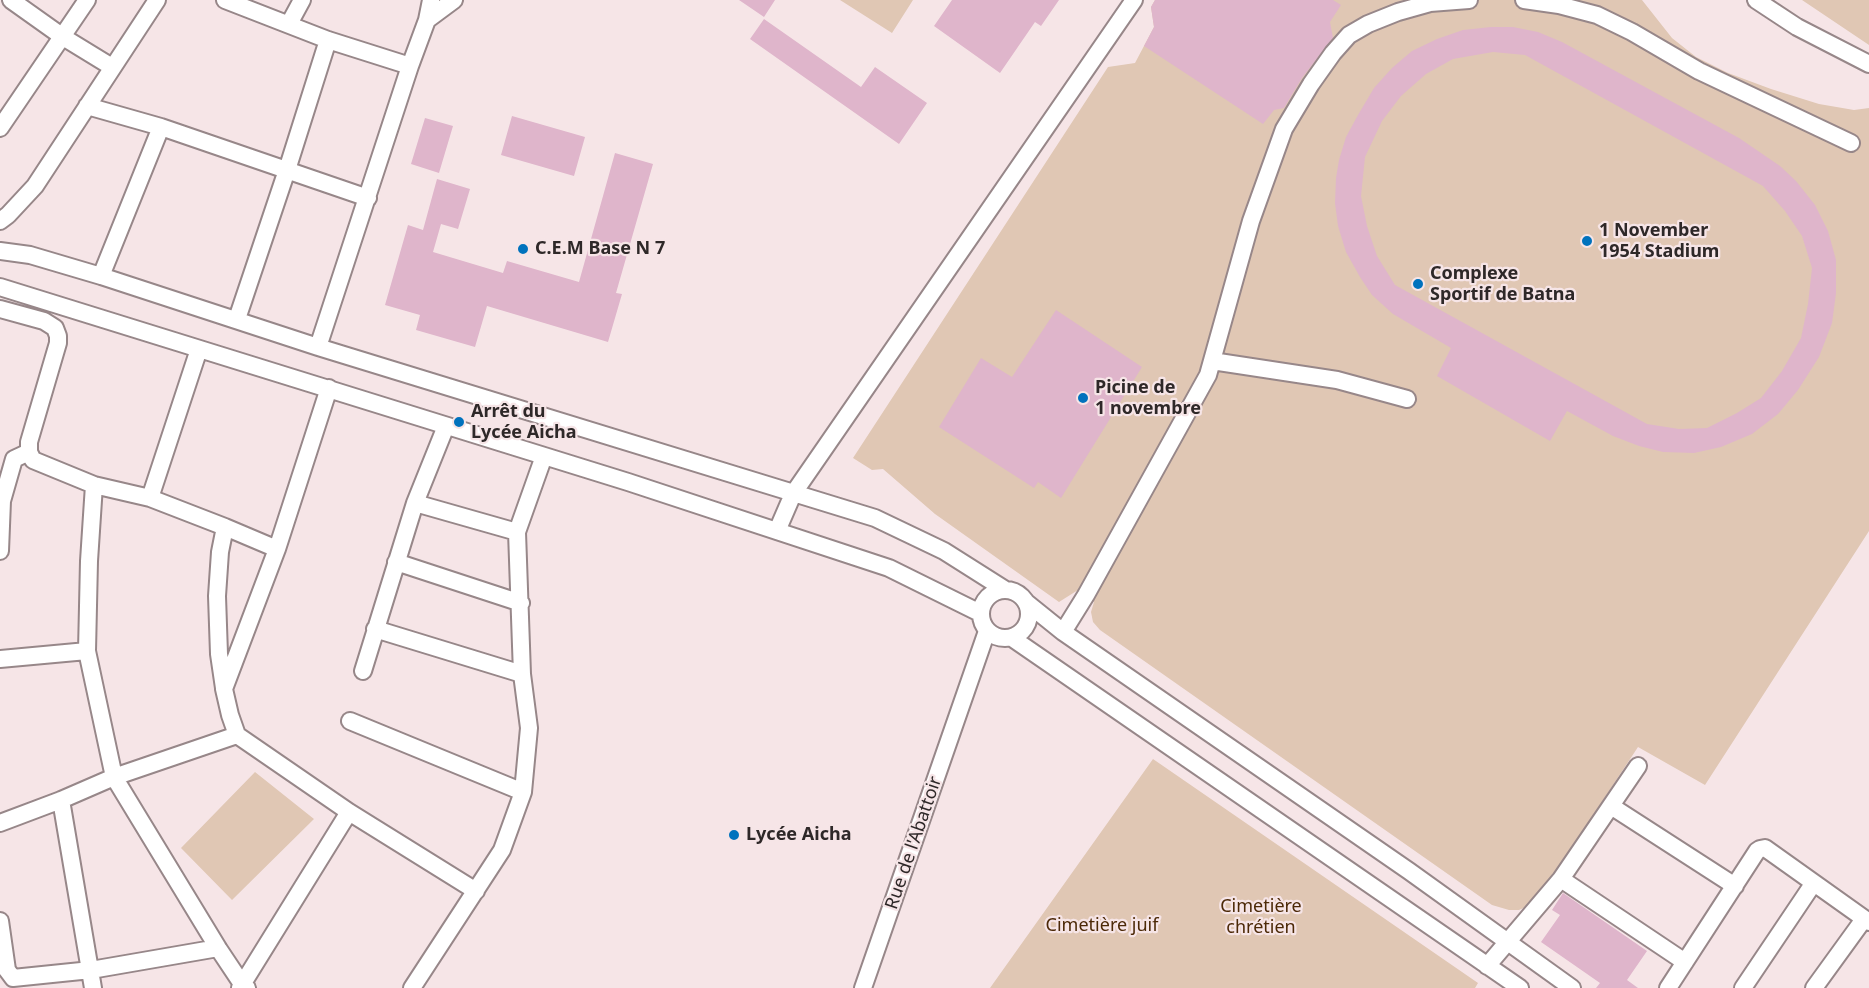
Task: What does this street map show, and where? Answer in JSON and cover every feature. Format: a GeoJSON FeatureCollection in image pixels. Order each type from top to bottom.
{"type":"FeatureCollection","features":[{"type":"Feature","properties":{"kind":"street"},"geometry":{"type":"LineString","coordinates":[[11,0],[63,37],[112,67]]}},
{"type":"Feature","properties":{"kind":"street"},"geometry":{"type":"LineString","coordinates":[[0,128],[87,0]]}},
{"type":"Feature","properties":{"kind":"street"},"geometry":{"type":"LineString","coordinates":[[0,221],[35,186],[157,0]]}},
{"type":"Feature","properties":{"kind":"street"},"geometry":{"type":"LineString","coordinates":[[225,0],[328,40],[410,66]]}},
{"type":"Feature","properties":{"kind":"street"},"geometry":{"type":"LineString","coordinates":[[289,24],[302,0]]}},
{"type":"Feature","properties":{"kind":"street"},"geometry":{"type":"LineString","coordinates":[[318,347],[427,20],[430,0]]}},
{"type":"Feature","properties":{"kind":"street"},"geometry":{"type":"LineString","coordinates":[[427,20],[454,0]]}},
{"type":"Feature","properties":{"kind":"street"},"geometry":{"type":"LineString","coordinates":[[1063,632],[1086,595],[1208,375],[1251,221],[1284,129],[1316,76],[1349,35],[1368,24],[1430,3],[1469,0]]}},
{"type":"Feature","properties":{"kind":"street"},"geometry":{"type":"LineString","coordinates":[[1524,0],[1559,5],[1597,15],[1632,32],[1699,72],[1851,143]]}},
{"type":"Feature","properties":{"kind":"street"},"geometry":{"type":"LineString","coordinates":[[1756,0],[1797,27],[1866,57]]}},
{"type":"Feature","properties":{"kind":"street"},"geometry":{"type":"LineString","coordinates":[[777,531],[794,494],[1131,1]]}},
{"type":"Feature","properties":{"kind":"street"},"geometry":{"type":"LineString","coordinates":[[237,319],[328,40]]}},
{"type":"Feature","properties":{"kind":"street"},"geometry":{"type":"LineString","coordinates":[[87,106],[161,127],[368,198]]}},
{"type":"Feature","properties":{"kind":"street"},"geometry":{"type":"LineString","coordinates":[[101,276],[161,127]]}},
{"type":"Feature","properties":{"kind":"street"},"geometry":{"type":"LineString","coordinates":[[0,251],[30,255],[101,276],[318,347],[875,518],[944,551],[1004,589],[1022,596],[1027,603],[1063,632],[1409,871],[1572,988]]}},
{"type":"Feature","properties":{"kind":"street"},"geometry":{"type":"LineString","coordinates":[[0,287],[329,388],[889,568],[980,613]]}},
{"type":"Feature","properties":{"kind":"street"},"geometry":{"type":"LineString","coordinates":[[0,309],[44,321],[55,328],[58,336],[58,343],[29,441],[29,452],[33,460],[94,484],[150,498],[277,549]]}},
{"type":"Feature","properties":{"kind":"street"},"geometry":{"type":"LineString","coordinates":[[150,498],[199,349]]}},
{"type":"Feature","properties":{"kind":"street"},"geometry":{"type":"LineString","coordinates":[[1212,361],[1337,380],[1407,399]]}},
{"type":"Feature","properties":{"kind":"street"},"geometry":{"type":"LineString","coordinates":[[224,689],[277,549],[329,388]]}},
{"type":"Feature","properties":{"kind":"street"},"geometry":{"type":"LineString","coordinates":[[363,671],[415,503],[446,426]]}},
{"type":"Feature","properties":{"kind":"street"},"geometry":{"type":"LineString","coordinates":[[0,551],[2,501],[14,459],[29,452]]}},
{"type":"Feature","properties":{"kind":"street"},"geometry":{"type":"LineString","coordinates":[[412,988],[502,850],[523,792],[529,728],[522,674],[517,532],[544,456]]}},
{"type":"Feature","properties":{"kind":"street"},"geometry":{"type":"LineString","coordinates":[[94,484],[87,651],[114,777],[243,987],[349,812]]}},
{"type":"Feature","properties":{"kind":"street"},"geometry":{"type":"LineString","coordinates":[[415,503],[517,532]]}},
{"type":"Feature","properties":{"kind":"street"},"geometry":{"type":"LineString","coordinates":[[225,527],[220,552],[217,596],[219,654],[224,689],[237,735],[349,812],[476,891]]}},
{"type":"Feature","properties":{"kind":"street"},"geometry":{"type":"LineString","coordinates":[[396,561],[521,603]]}},
{"type":"Feature","properties":{"kind":"street"},"geometry":{"type":"LineString","coordinates":[[1004,589],[989,595],[983,602],[980,613],[982,624],[994,636],[1003,639],[1012,638],[1023,630],[1029,621],[1030,613],[1027,603]]}},
{"type":"Feature","properties":{"kind":"street"},"geometry":{"type":"LineString","coordinates":[[375,629],[522,674]]}},
{"type":"Feature","properties":{"kind":"street","name":"Rue de l'Abattoir"},"geometry":{"type":"LineString","coordinates":[[863,988],[987,631]]}},
{"type":"Feature","properties":{"kind":"street"},"geometry":{"type":"LineString","coordinates":[[1012,638],[1520,988]]}},
{"type":"Feature","properties":{"kind":"street"},"geometry":{"type":"LineString","coordinates":[[0,659],[87,651]]}},
{"type":"Feature","properties":{"kind":"street"},"geometry":{"type":"LineString","coordinates":[[350,721],[523,792]]}},
{"type":"Feature","properties":{"kind":"street"},"geometry":{"type":"LineString","coordinates":[[0,823],[114,777],[237,735]]}},
{"type":"Feature","properties":{"kind":"street"},"geometry":{"type":"LineString","coordinates":[[1486,966],[1562,879],[1638,766]]}},
{"type":"Feature","properties":{"kind":"street"},"geometry":{"type":"LineString","coordinates":[[61,800],[93,988]]}},
{"type":"Feature","properties":{"kind":"street"},"geometry":{"type":"LineString","coordinates":[[1611,806],[1735,886]]}},
{"type":"Feature","properties":{"kind":"street"},"geometry":{"type":"LineString","coordinates":[[1668,988],[1757,851],[1765,848],[1866,921],[1814,988]]}},
{"type":"Feature","properties":{"kind":"street"},"geometry":{"type":"LineString","coordinates":[[1562,879],[1685,962]]}},
{"type":"Feature","properties":{"kind":"street"},"geometry":{"type":"LineString","coordinates":[[1743,988],[1814,884]]}},
{"type":"Feature","properties":{"kind":"street"},"geometry":{"type":"LineString","coordinates":[[0,921],[7,970],[13,978],[91,970],[218,948]]}},
{"type":"Feature","properties":{"kind":"green space"},"geometry":{"type":"Polygon","coordinates":[[[840,0],[913,0],[892,33],[840,0]]]}},
{"type":"Feature","properties":{"kind":"green space","name":"Complexe Sportif de Batna"},"geometry":{"type":"Polygon","coordinates":[[[1155,0],[1642,0],[1672,38],[1696,57],[1728,73],[1819,104],[1854,110],[1869,108],[1869,531],[1705,785],[1638,747],[1544,890],[1530,905],[1519,910],[1509,910],[1492,905],[1100,630],[1093,622],[1091,612],[1094,602],[1078,590],[1059,602],[935,514],[883,469],[872,470],[853,458],[1108,67],[1135,63],[1154,27],[1151,7],[1155,0]]]}},
{"type":"Feature","properties":{"kind":"green space"},"geometry":{"type":"Polygon","coordinates":[[[1802,0],[1869,0],[1869,45],[1802,0]]]}},
{"type":"Feature","properties":{"kind":"green space","name":"Cimetière chrétien"},"geometry":{"type":"Polygon","coordinates":[[[1153,759],[1478,983],[1475,988],[990,988],[1153,759]]]}},
{"type":"Feature","properties":{"kind":"green space"},"geometry":{"type":"Polygon","coordinates":[[[255,772],[314,819],[232,900],[181,848],[255,772]]]}},
{"type":"Feature","properties":{"kind":"building"},"geometry":{"type":"Polygon","coordinates":[[[739,0],[775,0],[764,17],[739,0]]]}},
{"type":"Feature","properties":{"kind":"building"},"geometry":{"type":"Polygon","coordinates":[[[952,0],[1059,0],[1041,26],[1035,22],[1000,73],[934,26],[952,0]]]}},
{"type":"Feature","properties":{"kind":"building"},"geometry":{"type":"Polygon","coordinates":[[[1155,0],[1333,0],[1341,5],[1330,22],[1333,38],[1302,78],[1284,108],[1274,110],[1263,124],[1144,46],[1154,27],[1151,7],[1155,0]]]}},
{"type":"Feature","properties":{"kind":"building"},"geometry":{"type":"Polygon","coordinates":[[[764,19],[861,87],[875,67],[927,103],[899,144],[750,39],[764,19]]]}},
{"type":"Feature","properties":{"kind":"building"},"geometry":{"type":"Polygon","coordinates":[[[1513,27],[1538,32],[1562,42],[1739,138],[1780,166],[1796,181],[1815,205],[1828,231],[1836,260],[1836,293],[1832,323],[1819,357],[1798,390],[1778,414],[1752,434],[1721,447],[1694,453],[1663,452],[1613,436],[1567,411],[1550,441],[1437,376],[1451,348],[1393,314],[1372,295],[1346,252],[1338,226],[1335,203],[1336,178],[1346,137],[1374,88],[1392,68],[1412,51],[1463,30],[1513,27]],[[1493,52],[1453,59],[1426,74],[1401,96],[1382,121],[1365,157],[1361,196],[1367,226],[1377,256],[1395,285],[1647,424],[1679,429],[1707,428],[1761,398],[1782,371],[1801,338],[1808,304],[1812,268],[1802,236],[1785,211],[1763,186],[1525,55],[1493,52]]]}},
{"type":"Feature","properties":{"kind":"building"},"geometry":{"type":"Polygon","coordinates":[[[512,116],[585,137],[574,176],[501,155],[512,116]]]}},
{"type":"Feature","properties":{"kind":"building"},"geometry":{"type":"Polygon","coordinates":[[[425,118],[453,126],[439,173],[411,164],[425,118]]]}},
{"type":"Feature","properties":{"kind":"building"},"geometry":{"type":"Polygon","coordinates":[[[615,153],[653,164],[616,293],[622,294],[608,342],[487,306],[475,347],[416,330],[420,315],[385,305],[408,225],[423,230],[437,179],[470,189],[458,229],[441,224],[433,252],[503,273],[507,261],[579,282],[615,153]]]}},
{"type":"Feature","properties":{"kind":"building"},"geometry":{"type":"Polygon","coordinates":[[[1056,310],[1142,367],[1061,498],[1038,482],[1034,488],[939,427],[981,358],[1012,377],[1056,310]]]}},
{"type":"Feature","properties":{"kind":"building"},"geometry":{"type":"Polygon","coordinates":[[[1563,893],[1647,951],[1627,980],[1638,988],[1596,988],[1600,983],[1541,942],[1560,915],[1552,910],[1563,893]]]}},
{"type":"Feature","properties":{"kind":"place","name":"1 November 1954 Stadium"},"geometry":{"type":"Point","coordinates":[1587,241]}},
{"type":"Feature","properties":{"kind":"place","name":"C.E.M Base N 7"},"geometry":{"type":"Point","coordinates":[523,249]}},
{"type":"Feature","properties":{"kind":"place","name":"Complexe Sportif de Batna"},"geometry":{"type":"Point","coordinates":[1418,284]}},
{"type":"Feature","properties":{"kind":"place","name":"Picine de 1 novembre"},"geometry":{"type":"Point","coordinates":[1083,398]}},
{"type":"Feature","properties":{"kind":"place","name":"Arrêt du Lycée Aicha"},"geometry":{"type":"Point","coordinates":[459,422]}},
{"type":"Feature","properties":{"kind":"place","name":"Lycée Aicha"},"geometry":{"type":"Point","coordinates":[734,835]}},
{"type":"Feature","properties":{"kind":"park label","name":"Cimetière juif"},"geometry":{"type":"Point","coordinates":[1102,926]}}]}
